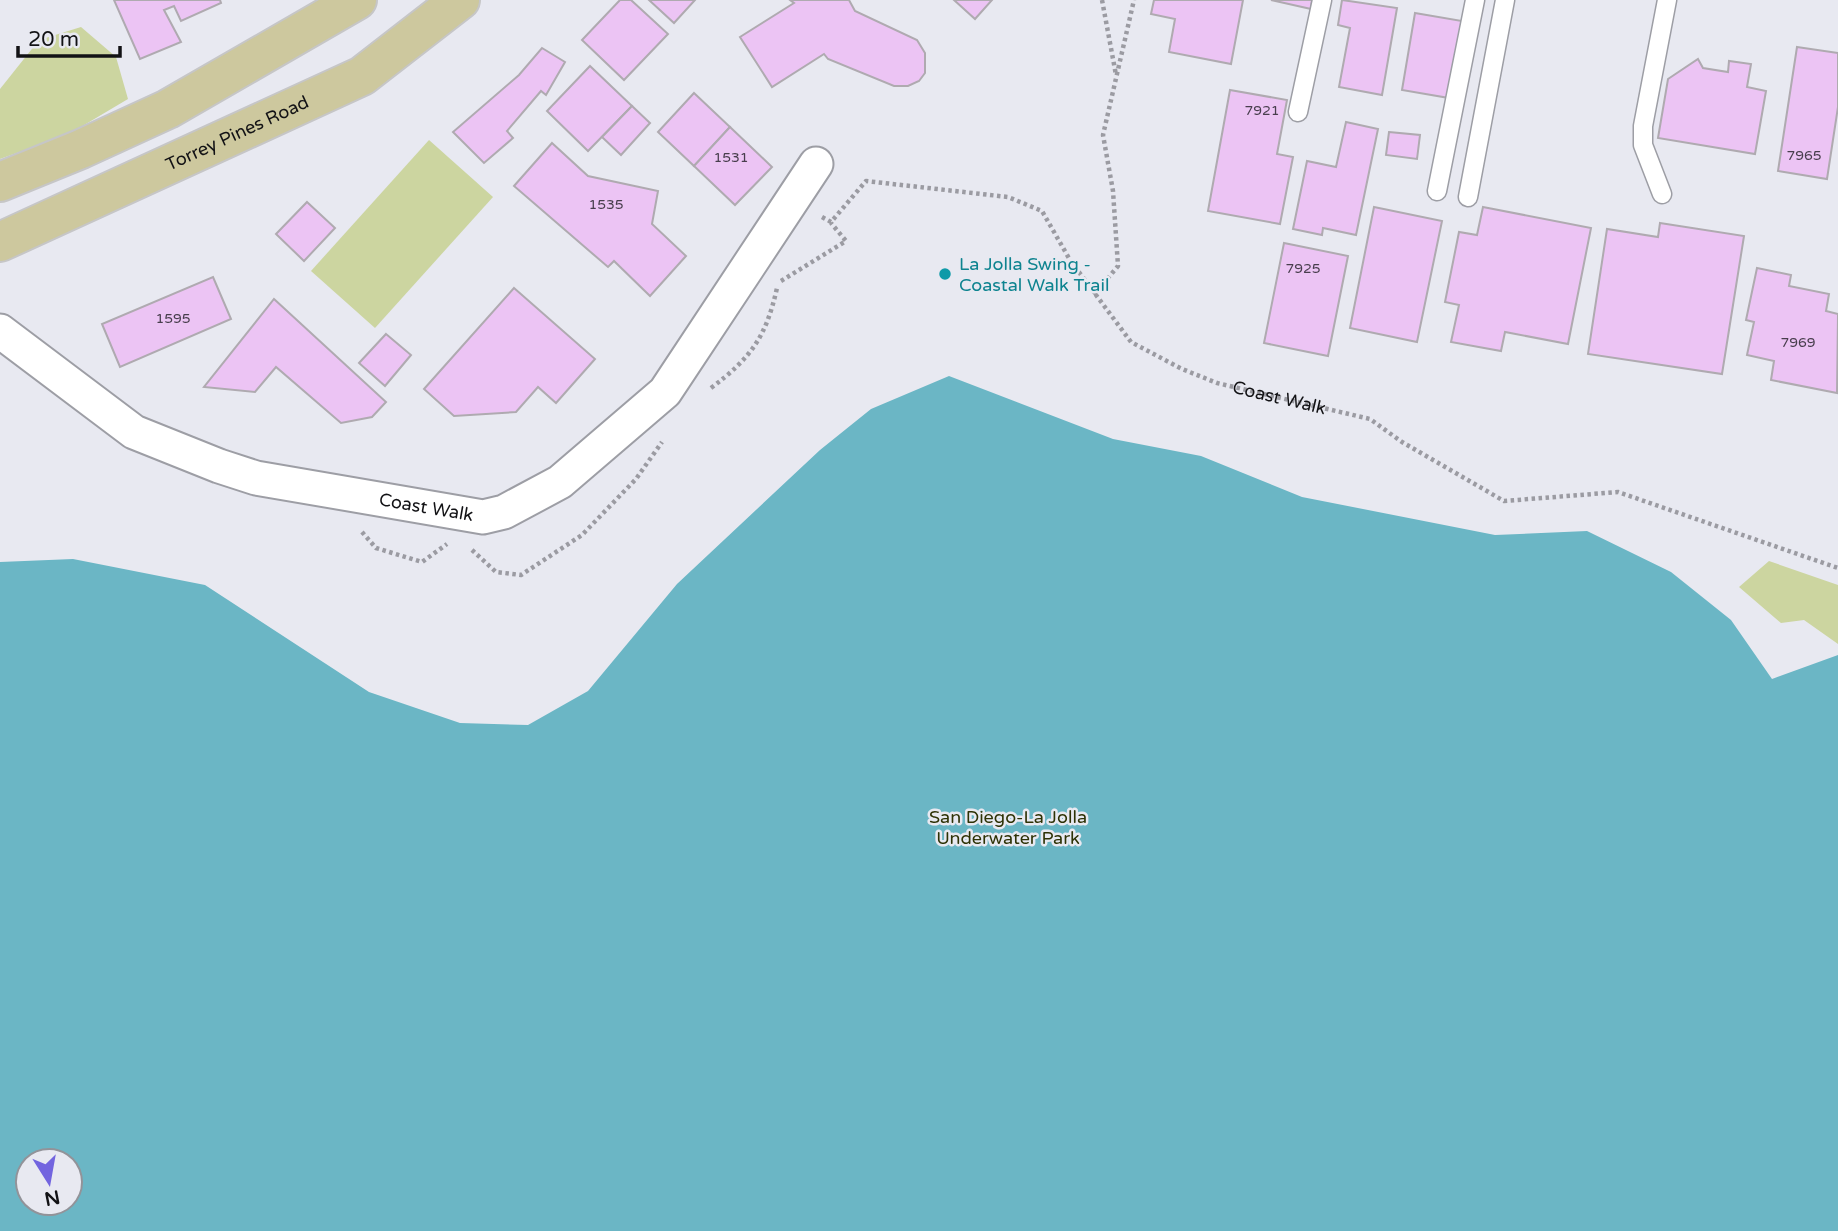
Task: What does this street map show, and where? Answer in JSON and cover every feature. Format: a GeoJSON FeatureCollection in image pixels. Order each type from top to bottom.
{"type":"FeatureCollection","features":[{"type":"Feature","properties":{"kind":"main road"},"geometry":{"type":"LineString","coordinates":[[0,182],[168,109],[357,0]]}},
{"type":"Feature","properties":{"kind":"main road","name":"Torrey Pines Road"},"geometry":{"type":"LineString","coordinates":[[0,242],[362,76],[460,0]]}},
{"type":"Feature","properties":{"kind":"street","name":"Coast Walk"},"geometry":{"type":"LineString","coordinates":[[0,331],[134,432],[219,466],[256,478],[483,517],[504,512],[560,482],[665,392],[816,164]]}},
{"type":"Feature","properties":{"kind":"lane"},"geometry":{"type":"LineString","coordinates":[[1298,112],[1322,0]]}},
{"type":"Feature","properties":{"kind":"lane"},"geometry":{"type":"LineString","coordinates":[[1437,191],[1475,0]]}},
{"type":"Feature","properties":{"kind":"lane"},"geometry":{"type":"LineString","coordinates":[[1468,197],[1505,0]]}},
{"type":"Feature","properties":{"kind":"lane"},"geometry":{"type":"LineString","coordinates":[[1661,194],[1643,145],[1643,126],[1667,0]]}},
{"type":"Feature","properties":{"kind":"path"},"geometry":{"type":"LineString","coordinates":[[1102,0],[1116,78]]}},
{"type":"Feature","properties":{"kind":"path"},"geometry":{"type":"LineString","coordinates":[[1094,295],[1118,266],[1113,191],[1103,135],[1134,0]]}},
{"type":"Feature","properties":{"kind":"path","name":"Coast Walk"},"geometry":{"type":"LineString","coordinates":[[831,222],[866,181],[1008,197],[1042,211],[1094,295],[1131,342],[1182,369],[1217,383],[1370,419],[1402,442],[1504,501],[1618,492],[1838,568]]}},
{"type":"Feature","properties":{"kind":"path"},"geometry":{"type":"LineString","coordinates":[[665,392],[681,404],[704,393],[734,370],[761,340],[778,284],[846,241],[831,222],[793,200]]}},
{"type":"Feature","properties":{"kind":"green space"},"geometry":{"type":"Polygon","coordinates":[[[81,27],[116,57],[128,99],[69,134],[0,159],[0,89],[39,40],[81,27]]]}},
{"type":"Feature","properties":{"kind":"green space"},"geometry":{"type":"Polygon","coordinates":[[[429,140],[493,197],[375,328],[311,271],[429,140]]]}},
{"type":"Feature","properties":{"kind":"green space"},"geometry":{"type":"Polygon","coordinates":[[[1769,561],[1838,585],[1838,644],[1804,620],[1781,623],[1739,587],[1769,561]]]}},
{"type":"Feature","properties":{"kind":"water","name":"San Diego-La Jolla Underwater Park"},"geometry":{"type":"Polygon","coordinates":[[[949,376],[1113,439],[1201,456],[1302,497],[1495,535],[1587,531],[1671,572],[1731,620],[1772,679],[1838,655],[1838,1231],[0,1231],[0,562],[73,559],[205,585],[369,692],[460,723],[528,725],[588,691],[677,584],[820,450],[871,409],[949,376]]]}},
{"type":"Feature","properties":{"kind":"building"},"geometry":{"type":"Polygon","coordinates":[[[114,0],[220,0],[221,3],[181,21],[174,6],[164,10],[181,42],[140,59],[114,0]]]}},
{"type":"Feature","properties":{"kind":"building"},"geometry":{"type":"Polygon","coordinates":[[[620,0],[631,0],[668,34],[624,80],[582,40],[620,0]]]}},
{"type":"Feature","properties":{"kind":"building"},"geometry":{"type":"Polygon","coordinates":[[[649,0],[695,0],[674,23],[649,0]]]}},
{"type":"Feature","properties":{"kind":"building"},"geometry":{"type":"Polygon","coordinates":[[[790,0],[849,0],[855,11],[917,40],[925,53],[925,73],[919,81],[908,86],[894,86],[828,59],[824,54],[772,87],[740,37],[794,3],[790,0]]]}},
{"type":"Feature","properties":{"kind":"building"},"geometry":{"type":"Polygon","coordinates":[[[954,0],[992,0],[975,19],[954,0]]]}},
{"type":"Feature","properties":{"kind":"building"},"geometry":{"type":"Polygon","coordinates":[[[1154,0],[1243,0],[1231,64],[1169,52],[1175,19],[1151,14],[1154,0]]]}},
{"type":"Feature","properties":{"kind":"building"},"geometry":{"type":"Polygon","coordinates":[[[1271,0],[1312,0],[1311,9],[1271,0]]]}},
{"type":"Feature","properties":{"kind":"building"},"geometry":{"type":"Polygon","coordinates":[[[1342,0],[1397,8],[1382,95],[1339,87],[1350,28],[1338,25],[1342,0]]]}},
{"type":"Feature","properties":{"kind":"building"},"geometry":{"type":"Polygon","coordinates":[[[1415,13],[1462,21],[1449,98],[1402,90],[1415,13]]]}},
{"type":"Feature","properties":{"kind":"building"},"geometry":{"type":"Polygon","coordinates":[[[1797,47],[1838,53],[1838,107],[1827,179],[1778,171],[1797,47]]]}},
{"type":"Feature","properties":{"kind":"building"},"geometry":{"type":"Polygon","coordinates":[[[542,48],[565,62],[546,95],[541,91],[507,131],[513,138],[484,163],[453,132],[519,75],[542,48]]]}},
{"type":"Feature","properties":{"kind":"building"},"geometry":{"type":"Polygon","coordinates":[[[1698,59],[1703,68],[1728,72],[1729,61],[1751,64],[1747,87],[1766,91],[1755,154],[1658,138],[1668,79],[1698,59]]]}},
{"type":"Feature","properties":{"kind":"building"},"geometry":{"type":"Polygon","coordinates":[[[590,66],[632,106],[588,151],[547,111],[590,66]]]}},
{"type":"Feature","properties":{"kind":"building"},"geometry":{"type":"Polygon","coordinates":[[[1230,90],[1287,100],[1277,154],[1293,157],[1280,224],[1208,211],[1230,90]]]}},
{"type":"Feature","properties":{"kind":"building"},"geometry":{"type":"Polygon","coordinates":[[[694,93],[730,127],[694,166],[658,132],[694,93]]]}},
{"type":"Feature","properties":{"kind":"building"},"geometry":{"type":"Polygon","coordinates":[[[632,106],[650,123],[621,155],[602,137],[632,106]]]}},
{"type":"Feature","properties":{"kind":"building"},"geometry":{"type":"Polygon","coordinates":[[[1346,122],[1378,129],[1356,235],[1323,228],[1322,235],[1293,229],[1307,161],[1336,167],[1346,122]]]}},
{"type":"Feature","properties":{"kind":"building"},"geometry":{"type":"Polygon","coordinates":[[[730,127],[772,167],[735,205],[694,166],[730,127]]]}},
{"type":"Feature","properties":{"kind":"building"},"geometry":{"type":"Polygon","coordinates":[[[1389,132],[1420,135],[1417,159],[1386,155],[1389,132]]]}},
{"type":"Feature","properties":{"kind":"building"},"geometry":{"type":"Polygon","coordinates":[[[552,143],[588,176],[658,191],[652,224],[686,256],[650,296],[614,261],[608,267],[514,186],[552,143]]]}},
{"type":"Feature","properties":{"kind":"building"},"geometry":{"type":"Polygon","coordinates":[[[307,202],[335,228],[304,261],[276,234],[307,202]]]}},
{"type":"Feature","properties":{"kind":"building"},"geometry":{"type":"Polygon","coordinates":[[[1374,207],[1442,221],[1417,342],[1350,328],[1374,207]]]}},
{"type":"Feature","properties":{"kind":"building"},"geometry":{"type":"Polygon","coordinates":[[[1483,207],[1591,228],[1568,344],[1505,332],[1501,351],[1451,342],[1459,305],[1445,302],[1459,232],[1477,235],[1483,207]]]}},
{"type":"Feature","properties":{"kind":"building"},"geometry":{"type":"Polygon","coordinates":[[[1660,223],[1744,236],[1722,374],[1588,354],[1607,229],[1658,237],[1660,223]]]}},
{"type":"Feature","properties":{"kind":"building"},"geometry":{"type":"Polygon","coordinates":[[[1284,243],[1348,256],[1328,356],[1264,343],[1284,243]]]}},
{"type":"Feature","properties":{"kind":"building"},"geometry":{"type":"Polygon","coordinates":[[[1757,268],[1791,275],[1789,286],[1829,294],[1826,311],[1838,314],[1837,393],[1771,380],[1774,361],[1747,355],[1754,322],[1746,320],[1757,268]]]}},
{"type":"Feature","properties":{"kind":"building"},"geometry":{"type":"Polygon","coordinates":[[[213,277],[231,319],[120,367],[102,324],[213,277]]]}},
{"type":"Feature","properties":{"kind":"building"},"geometry":{"type":"Polygon","coordinates":[[[514,288],[595,359],[556,403],[538,387],[516,412],[454,416],[424,389],[514,288]]]}},
{"type":"Feature","properties":{"kind":"building"},"geometry":{"type":"Polygon","coordinates":[[[274,299],[386,402],[372,417],[341,423],[276,367],[255,392],[204,387],[274,299]]]}},
{"type":"Feature","properties":{"kind":"building"},"geometry":{"type":"Polygon","coordinates":[[[386,334],[411,355],[385,386],[359,363],[386,334]]]}},
{"type":"Feature","properties":{"kind":"place","name":"La Jolla Swing - Coastal Walk Trail"},"geometry":{"type":"Point","coordinates":[945,274]}}]}
